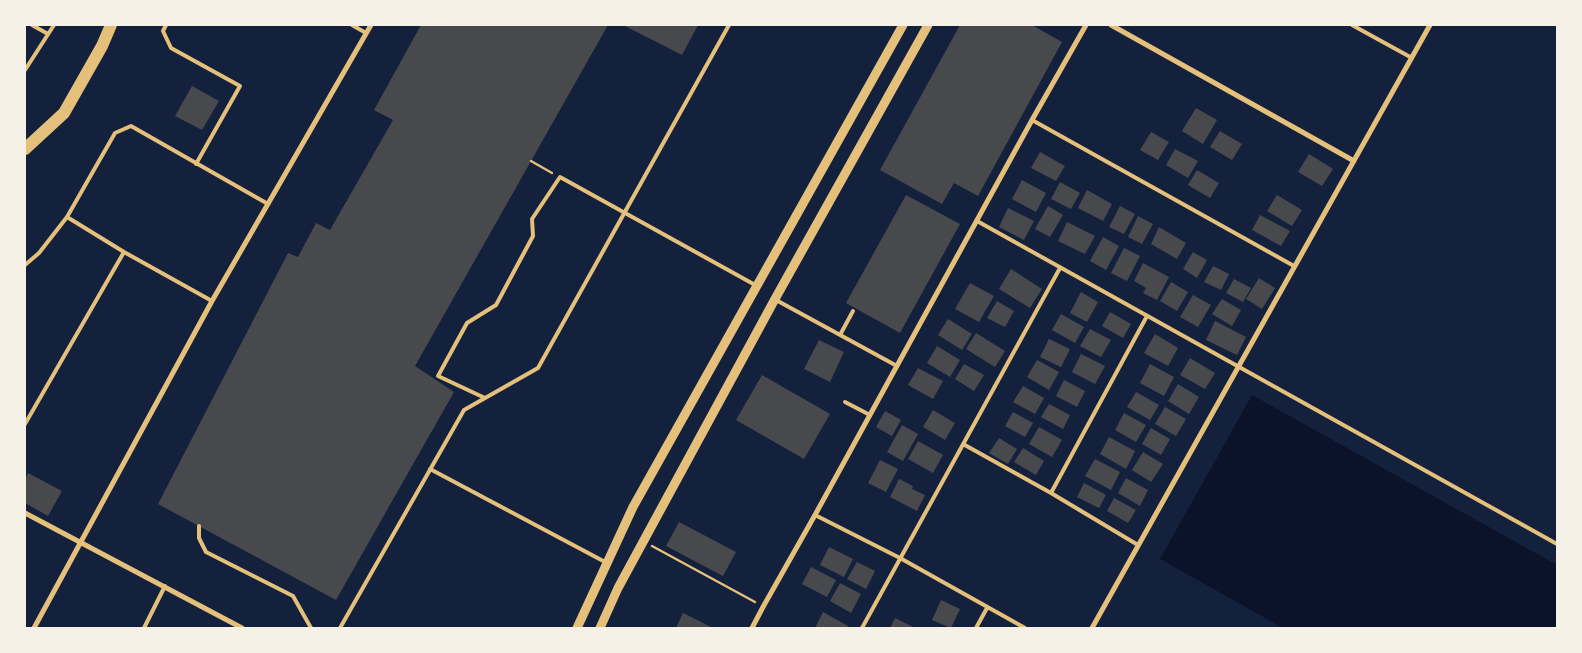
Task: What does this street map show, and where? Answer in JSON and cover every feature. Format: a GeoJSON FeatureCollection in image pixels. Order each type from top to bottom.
{"type":"FeatureCollection","features":[{"type":"Feature","properties":{"kind":"main road"},"geometry":{"type":"LineString","coordinates":[[25,149],[64,112],[102,46],[110,25]]}},
{"type":"Feature","properties":{"kind":"street"},"geometry":{"type":"LineString","coordinates":[[34,628],[82,543],[212,301],[371,25]]}},
{"type":"Feature","properties":{"kind":"street"},"geometry":{"type":"LineString","coordinates":[[577,628],[633,507],[903,25]]}},
{"type":"Feature","properties":{"kind":"street"},"geometry":{"type":"LineString","coordinates":[[600,628],[643,540],[928,25]]}},
{"type":"Feature","properties":{"kind":"street"},"geometry":{"type":"LineString","coordinates":[[752,628],[762,606],[1086,25]]}},
{"type":"Feature","properties":{"kind":"street"},"geometry":{"type":"LineString","coordinates":[[1111,25],[1354,161]]}},
{"type":"Feature","properties":{"kind":"street"},"geometry":{"type":"LineString","coordinates":[[1092,628],[1430,25]]}},
{"type":"Feature","properties":{"kind":"street"},"geometry":{"type":"LineString","coordinates":[[25,513],[242,628]]}},
{"type":"Feature","properties":{"kind":"lane"},"geometry":{"type":"LineString","coordinates":[[32,25],[48,34]]}},
{"type":"Feature","properties":{"kind":"lane"},"geometry":{"type":"LineString","coordinates":[[25,70],[54,25]]}},
{"type":"Feature","properties":{"kind":"lane"},"geometry":{"type":"LineString","coordinates":[[166,25],[163,30],[171,48],[240,86],[196,164]]}},
{"type":"Feature","properties":{"kind":"lane"},"geometry":{"type":"LineString","coordinates":[[352,25],[366,34]]}},
{"type":"Feature","properties":{"kind":"lane"},"geometry":{"type":"LineString","coordinates":[[340,628],[464,410],[538,368],[729,25]]}},
{"type":"Feature","properties":{"kind":"lane"},"geometry":{"type":"LineString","coordinates":[[1352,25],[1412,58]]}},
{"type":"Feature","properties":{"kind":"lane"},"geometry":{"type":"LineString","coordinates":[[1032,120],[1294,266]]}},
{"type":"Feature","properties":{"kind":"lane"},"geometry":{"type":"LineString","coordinates":[[25,265],[39,253],[67,217],[115,133],[131,126],[268,204]]}},
{"type":"Feature","properties":{"kind":"lane"},"geometry":{"type":"LineString","coordinates":[[485,398],[438,376],[467,323],[496,305],[533,236],[532,219],[560,177],[757,286]]}},
{"type":"Feature","properties":{"kind":"lane"},"geometry":{"type":"LineString","coordinates":[[67,217],[124,252],[212,301]]}},
{"type":"Feature","properties":{"kind":"lane"},"geometry":{"type":"LineString","coordinates":[[977,221],[1557,544]]}},
{"type":"Feature","properties":{"kind":"lane"},"geometry":{"type":"LineString","coordinates":[[25,424],[124,252]]}},
{"type":"Feature","properties":{"kind":"lane"},"geometry":{"type":"LineString","coordinates":[[862,628],[1060,268]]}},
{"type":"Feature","properties":{"kind":"lane"},"geometry":{"type":"LineString","coordinates":[[775,299],[897,366]]}},
{"type":"Feature","properties":{"kind":"lane"},"geometry":{"type":"LineString","coordinates":[[840,335],[853,311]]}},
{"type":"Feature","properties":{"kind":"lane"},"geometry":{"type":"LineString","coordinates":[[1051,493],[1147,316]]}},
{"type":"Feature","properties":{"kind":"lane"},"geometry":{"type":"LineString","coordinates":[[845,402],[870,415]]}},
{"type":"Feature","properties":{"kind":"lane"},"geometry":{"type":"LineString","coordinates":[[963,444],[1051,493],[1138,545]]}},
{"type":"Feature","properties":{"kind":"lane"},"geometry":{"type":"LineString","coordinates":[[430,469],[608,563]]}},
{"type":"Feature","properties":{"kind":"lane"},"geometry":{"type":"LineString","coordinates":[[815,514],[900,558],[1024,628]]}},
{"type":"Feature","properties":{"kind":"lane"},"geometry":{"type":"LineString","coordinates":[[199,526],[198,538],[206,552],[292,596],[312,628]]}},
{"type":"Feature","properties":{"kind":"lane"},"geometry":{"type":"LineString","coordinates":[[144,628],[165,586]]}},
{"type":"Feature","properties":{"kind":"lane"},"geometry":{"type":"LineString","coordinates":[[976,628],[987,608]]}},
{"type":"Feature","properties":{"kind":"path"},"geometry":{"type":"LineString","coordinates":[[531,161],[560,177]]}},
{"type":"Feature","properties":{"kind":"path"},"geometry":{"type":"LineString","coordinates":[[643,540],[762,606]]}},
{"type":"Feature","properties":{"kind":"water"},"geometry":{"type":"Polygon","coordinates":[[[1252,395],[1557,565],[1557,628],[1283,628],[1160,559],[1252,395]]]}},
{"type":"Feature","properties":{"kind":"building"},"geometry":{"type":"Polygon","coordinates":[[[421,25],[608,25],[415,366],[454,392],[336,600],[158,504],[288,253],[298,257],[316,223],[330,230],[393,120],[374,110],[421,25]]]}},
{"type":"Feature","properties":{"kind":"building"},"geometry":{"type":"Polygon","coordinates":[[[623,25],[698,25],[682,55],[623,25]]]}},
{"type":"Feature","properties":{"kind":"building"},"geometry":{"type":"Polygon","coordinates":[[[960,25],[1032,25],[1062,42],[978,196],[954,183],[942,204],[880,170],[960,25]]]}},
{"type":"Feature","properties":{"kind":"building"},"geometry":{"type":"Polygon","coordinates":[[[192,86],[219,101],[202,130],[175,116],[192,86]]]}},
{"type":"Feature","properties":{"kind":"building"},"geometry":{"type":"Polygon","coordinates":[[[1196,108],[1217,120],[1203,144],[1182,131],[1196,108]]]}},
{"type":"Feature","properties":{"kind":"building"},"geometry":{"type":"Polygon","coordinates":[[[1220,131],[1242,144],[1232,160],[1210,147],[1220,131]]]}},
{"type":"Feature","properties":{"kind":"building"},"geometry":{"type":"Polygon","coordinates":[[[1151,132],[1169,142],[1158,160],[1140,150],[1151,132]]]}},
{"type":"Feature","properties":{"kind":"building"},"geometry":{"type":"Polygon","coordinates":[[[1175,149],[1198,161],[1188,178],[1166,165],[1175,149]]]}},
{"type":"Feature","properties":{"kind":"building"},"geometry":{"type":"Polygon","coordinates":[[[1040,152],[1065,166],[1056,181],[1031,168],[1040,152]]]}},
{"type":"Feature","properties":{"kind":"building"},"geometry":{"type":"Polygon","coordinates":[[[1309,154],[1333,169],[1322,186],[1298,172],[1309,154]]]}},
{"type":"Feature","properties":{"kind":"building"},"geometry":{"type":"Polygon","coordinates":[[[1197,170],[1219,183],[1210,198],[1188,185],[1197,170]]]}},
{"type":"Feature","properties":{"kind":"building"},"geometry":{"type":"Polygon","coordinates":[[[1022,180],[1046,193],[1036,212],[1012,199],[1022,180]]]}},
{"type":"Feature","properties":{"kind":"building"},"geometry":{"type":"Polygon","coordinates":[[[1060,182],[1080,193],[1071,209],[1051,199],[1060,182]]]}},
{"type":"Feature","properties":{"kind":"building"},"geometry":{"type":"Polygon","coordinates":[[[1087,190],[1112,204],[1103,221],[1078,208],[1087,190]]]}},
{"type":"Feature","properties":{"kind":"building"},"geometry":{"type":"Polygon","coordinates":[[[906,195],[960,224],[900,333],[846,303],[906,195]]]}},
{"type":"Feature","properties":{"kind":"building"},"geometry":{"type":"Polygon","coordinates":[[[1277,195],[1302,210],[1292,226],[1267,211],[1277,195]]]}},
{"type":"Feature","properties":{"kind":"building"},"geometry":{"type":"Polygon","coordinates":[[[1048,206],[1063,215],[1050,237],[1035,229],[1048,206]]]}},
{"type":"Feature","properties":{"kind":"building"},"geometry":{"type":"Polygon","coordinates":[[[1120,206],[1135,214],[1124,234],[1109,227],[1120,206]]]}},
{"type":"Feature","properties":{"kind":"building"},"geometry":{"type":"Polygon","coordinates":[[[1008,208],[1034,221],[1024,240],[999,227],[1008,208]]]}},
{"type":"Feature","properties":{"kind":"building"},"geometry":{"type":"Polygon","coordinates":[[[1260,215],[1290,231],[1281,246],[1252,230],[1260,215]]]}},
{"type":"Feature","properties":{"kind":"building"},"geometry":{"type":"Polygon","coordinates":[[[1138,216],[1153,224],[1142,244],[1128,237],[1138,216]]]}},
{"type":"Feature","properties":{"kind":"building"},"geometry":{"type":"Polygon","coordinates":[[[1067,222],[1095,236],[1085,254],[1058,241],[1067,222]]]}},
{"type":"Feature","properties":{"kind":"building"},"geometry":{"type":"Polygon","coordinates":[[[1159,227],[1186,243],[1177,259],[1151,244],[1159,227]]]}},
{"type":"Feature","properties":{"kind":"building"},"geometry":{"type":"Polygon","coordinates":[[[1103,237],[1119,246],[1106,270],[1090,261],[1103,237]]]}},
{"type":"Feature","properties":{"kind":"building"},"geometry":{"type":"Polygon","coordinates":[[[1124,248],[1140,256],[1127,281],[1111,273],[1124,248]]]}},
{"type":"Feature","properties":{"kind":"building"},"geometry":{"type":"Polygon","coordinates":[[[1193,252],[1207,260],[1197,278],[1183,269],[1193,252]]]}},
{"type":"Feature","properties":{"kind":"building"},"geometry":{"type":"Polygon","coordinates":[[[1143,263],[1169,277],[1157,300],[1143,293],[1146,288],[1134,281],[1143,263]]]}},
{"type":"Feature","properties":{"kind":"building"},"geometry":{"type":"Polygon","coordinates":[[[1213,266],[1229,274],[1221,290],[1204,282],[1213,266]]]}},
{"type":"Feature","properties":{"kind":"building"},"geometry":{"type":"Polygon","coordinates":[[[1011,269],[1042,289],[1030,308],[999,289],[1011,269]]]}},
{"type":"Feature","properties":{"kind":"building"},"geometry":{"type":"Polygon","coordinates":[[[1259,278],[1275,288],[1262,309],[1246,299],[1259,278]]]}},
{"type":"Feature","properties":{"kind":"building"},"geometry":{"type":"Polygon","coordinates":[[[1234,279],[1251,288],[1243,302],[1226,293],[1234,279]]]}},
{"type":"Feature","properties":{"kind":"building"},"geometry":{"type":"Polygon","coordinates":[[[1171,282],[1188,292],[1177,311],[1160,301],[1171,282]]]}},
{"type":"Feature","properties":{"kind":"building"},"geometry":{"type":"Polygon","coordinates":[[[970,283],[994,296],[979,322],[955,309],[970,283]]]}},
{"type":"Feature","properties":{"kind":"building"},"geometry":{"type":"Polygon","coordinates":[[[1081,292],[1098,302],[1087,322],[1070,313],[1081,292]]]}},
{"type":"Feature","properties":{"kind":"building"},"geometry":{"type":"Polygon","coordinates":[[[1193,295],[1211,305],[1198,327],[1180,317],[1193,295]]]}},
{"type":"Feature","properties":{"kind":"building"},"geometry":{"type":"Polygon","coordinates":[[[1222,299],[1241,310],[1232,326],[1212,314],[1222,299]]]}},
{"type":"Feature","properties":{"kind":"building"},"geometry":{"type":"Polygon","coordinates":[[[997,301],[1014,311],[1005,327],[987,318],[997,301]]]}},
{"type":"Feature","properties":{"kind":"building"},"geometry":{"type":"Polygon","coordinates":[[[1110,312],[1131,324],[1123,338],[1102,326],[1110,312]]]}},
{"type":"Feature","properties":{"kind":"building"},"geometry":{"type":"Polygon","coordinates":[[[1061,314],[1084,327],[1075,343],[1052,330],[1061,314]]]}},
{"type":"Feature","properties":{"kind":"building"},"geometry":{"type":"Polygon","coordinates":[[[948,319],[972,334],[962,350],[938,335],[948,319]]]}},
{"type":"Feature","properties":{"kind":"building"},"geometry":{"type":"Polygon","coordinates":[[[1215,321],[1246,337],[1237,355],[1206,340],[1215,321]]]}},
{"type":"Feature","properties":{"kind":"building"},"geometry":{"type":"Polygon","coordinates":[[[1090,329],[1111,340],[1101,357],[1080,346],[1090,329]]]}},
{"type":"Feature","properties":{"kind":"building"},"geometry":{"type":"Polygon","coordinates":[[[976,333],[1005,351],[995,367],[966,349],[976,333]]]}},
{"type":"Feature","properties":{"kind":"building"},"geometry":{"type":"Polygon","coordinates":[[[1155,334],[1178,348],[1168,366],[1144,353],[1155,334]]]}},
{"type":"Feature","properties":{"kind":"building"},"geometry":{"type":"Polygon","coordinates":[[[1049,339],[1070,349],[1061,367],[1040,357],[1049,339]]]}},
{"type":"Feature","properties":{"kind":"building"},"geometry":{"type":"Polygon","coordinates":[[[819,340],[844,352],[830,382],[804,369],[819,340]]]}},
{"type":"Feature","properties":{"kind":"building"},"geometry":{"type":"Polygon","coordinates":[[[937,346],[960,360],[950,377],[927,363],[937,346]]]}},
{"type":"Feature","properties":{"kind":"building"},"geometry":{"type":"Polygon","coordinates":[[[1081,354],[1105,366],[1095,384],[1072,372],[1081,354]]]}},
{"type":"Feature","properties":{"kind":"building"},"geometry":{"type":"Polygon","coordinates":[[[1190,358],[1215,373],[1205,389],[1180,375],[1190,358]]]}},
{"type":"Feature","properties":{"kind":"building"},"geometry":{"type":"Polygon","coordinates":[[[1037,360],[1059,372],[1049,390],[1027,377],[1037,360]]]}},
{"type":"Feature","properties":{"kind":"building"},"geometry":{"type":"Polygon","coordinates":[[[964,364],[984,375],[974,391],[955,379],[964,364]]]}},
{"type":"Feature","properties":{"kind":"building"},"geometry":{"type":"Polygon","coordinates":[[[1150,364],[1174,377],[1164,396],[1140,383],[1150,364]]]}},
{"type":"Feature","properties":{"kind":"building"},"geometry":{"type":"Polygon","coordinates":[[[918,368],[943,381],[933,399],[908,385],[918,368]]]}},
{"type":"Feature","properties":{"kind":"building"},"geometry":{"type":"Polygon","coordinates":[[[762,375],[830,414],[804,459],[736,420],[762,375]]]}},
{"type":"Feature","properties":{"kind":"building"},"geometry":{"type":"Polygon","coordinates":[[[1064,380],[1085,391],[1077,407],[1056,396],[1064,380]]]}},
{"type":"Feature","properties":{"kind":"building"},"geometry":{"type":"Polygon","coordinates":[[[1178,384],[1199,397],[1189,414],[1168,401],[1178,384]]]}},
{"type":"Feature","properties":{"kind":"building"},"geometry":{"type":"Polygon","coordinates":[[[1023,386],[1044,398],[1035,414],[1013,402],[1023,386]]]}},
{"type":"Feature","properties":{"kind":"building"},"geometry":{"type":"Polygon","coordinates":[[[1136,392],[1159,405],[1150,420],[1127,407],[1136,392]]]}},
{"type":"Feature","properties":{"kind":"building"},"geometry":{"type":"Polygon","coordinates":[[[1049,404],[1070,415],[1063,429],[1041,417],[1049,404]]]}},
{"type":"Feature","properties":{"kind":"building"},"geometry":{"type":"Polygon","coordinates":[[[1165,407],[1186,419],[1176,436],[1155,424],[1165,407]]]}},
{"type":"Feature","properties":{"kind":"building"},"geometry":{"type":"Polygon","coordinates":[[[933,410],[955,423],[945,440],[923,427],[933,410]]]}},
{"type":"Feature","properties":{"kind":"building"},"geometry":{"type":"Polygon","coordinates":[[[885,411],[901,420],[892,436],[876,427],[885,411]]]}},
{"type":"Feature","properties":{"kind":"building"},"geometry":{"type":"Polygon","coordinates":[[[1013,412],[1033,423],[1025,437],[1005,426],[1013,412]]]}},
{"type":"Feature","properties":{"kind":"building"},"geometry":{"type":"Polygon","coordinates":[[[1124,413],[1146,425],[1136,442],[1115,430],[1124,413]]]}},
{"type":"Feature","properties":{"kind":"building"},"geometry":{"type":"Polygon","coordinates":[[[902,425],[918,434],[903,461],[887,452],[902,425]]]}},
{"type":"Feature","properties":{"kind":"building"},"geometry":{"type":"Polygon","coordinates":[[[1039,427],[1062,440],[1052,457],[1029,444],[1039,427]]]}},
{"type":"Feature","properties":{"kind":"building"},"geometry":{"type":"Polygon","coordinates":[[[1151,428],[1170,439],[1161,455],[1142,444],[1151,428]]]}},
{"type":"Feature","properties":{"kind":"building"},"geometry":{"type":"Polygon","coordinates":[[[1109,437],[1135,451],[1126,469],[1100,454],[1109,437]]]}},
{"type":"Feature","properties":{"kind":"building"},"geometry":{"type":"Polygon","coordinates":[[[999,438],[1017,449],[1008,464],[989,453],[999,438]]]}},
{"type":"Feature","properties":{"kind":"building"},"geometry":{"type":"Polygon","coordinates":[[[918,441],[943,455],[933,473],[908,459],[918,441]]]}},
{"type":"Feature","properties":{"kind":"building"},"geometry":{"type":"Polygon","coordinates":[[[1023,448],[1044,461],[1036,475],[1014,462],[1023,448]]]}},
{"type":"Feature","properties":{"kind":"building"},"geometry":{"type":"Polygon","coordinates":[[[1143,452],[1163,464],[1151,482],[1132,470],[1143,452]]]}},
{"type":"Feature","properties":{"kind":"building"},"geometry":{"type":"Polygon","coordinates":[[[1095,459],[1120,472],[1111,490],[1085,476],[1095,459]]]}},
{"type":"Feature","properties":{"kind":"building"},"geometry":{"type":"Polygon","coordinates":[[[880,460],[898,469],[886,492],[868,483],[880,460]]]}},
{"type":"Feature","properties":{"kind":"building"},"geometry":{"type":"Polygon","coordinates":[[[28,473],[62,491],[48,516],[25,503],[25,480],[28,473]]]}},
{"type":"Feature","properties":{"kind":"building"},"geometry":{"type":"Polygon","coordinates":[[[1126,478],[1148,490],[1140,506],[1118,493],[1126,478]]]}},
{"type":"Feature","properties":{"kind":"building"},"geometry":{"type":"Polygon","coordinates":[[[899,479],[913,486],[912,489],[925,495],[917,511],[890,497],[899,479]]]}},
{"type":"Feature","properties":{"kind":"building"},"geometry":{"type":"Polygon","coordinates":[[[1084,483],[1106,495],[1099,508],[1077,497],[1084,483]]]}},
{"type":"Feature","properties":{"kind":"building"},"geometry":{"type":"Polygon","coordinates":[[[1114,498],[1136,510],[1128,523],[1107,511],[1114,498]]]}},
{"type":"Feature","properties":{"kind":"building"},"geometry":{"type":"Polygon","coordinates":[[[679,522],[736,552],[723,576],[666,546],[679,522]]]}},
{"type":"Feature","properties":{"kind":"building"},"geometry":{"type":"Polygon","coordinates":[[[829,547],[853,559],[844,577],[820,565],[829,547]]]}},
{"type":"Feature","properties":{"kind":"building"},"geometry":{"type":"Polygon","coordinates":[[[857,562],[875,571],[866,589],[847,579],[857,562]]]}},
{"type":"Feature","properties":{"kind":"building"},"geometry":{"type":"Polygon","coordinates":[[[811,567],[836,580],[827,597],[802,584],[811,567]]]}},
{"type":"Feature","properties":{"kind":"building"},"geometry":{"type":"Polygon","coordinates":[[[840,583],[861,594],[851,613],[830,601],[840,583]]]}},
{"type":"Feature","properties":{"kind":"building"},"geometry":{"type":"Polygon","coordinates":[[[941,600],[960,609],[951,628],[932,620],[941,600]]]}},
{"type":"Feature","properties":{"kind":"building"},"geometry":{"type":"Polygon","coordinates":[[[823,612],[848,626],[847,628],[815,628],[823,612]]]}},
{"type":"Feature","properties":{"kind":"building"},"geometry":{"type":"Polygon","coordinates":[[[683,613],[713,628],[676,628],[683,613]]]}},
{"type":"Feature","properties":{"kind":"building"},"geometry":{"type":"Polygon","coordinates":[[[895,618],[915,628],[890,628],[895,618]]]}}]}
